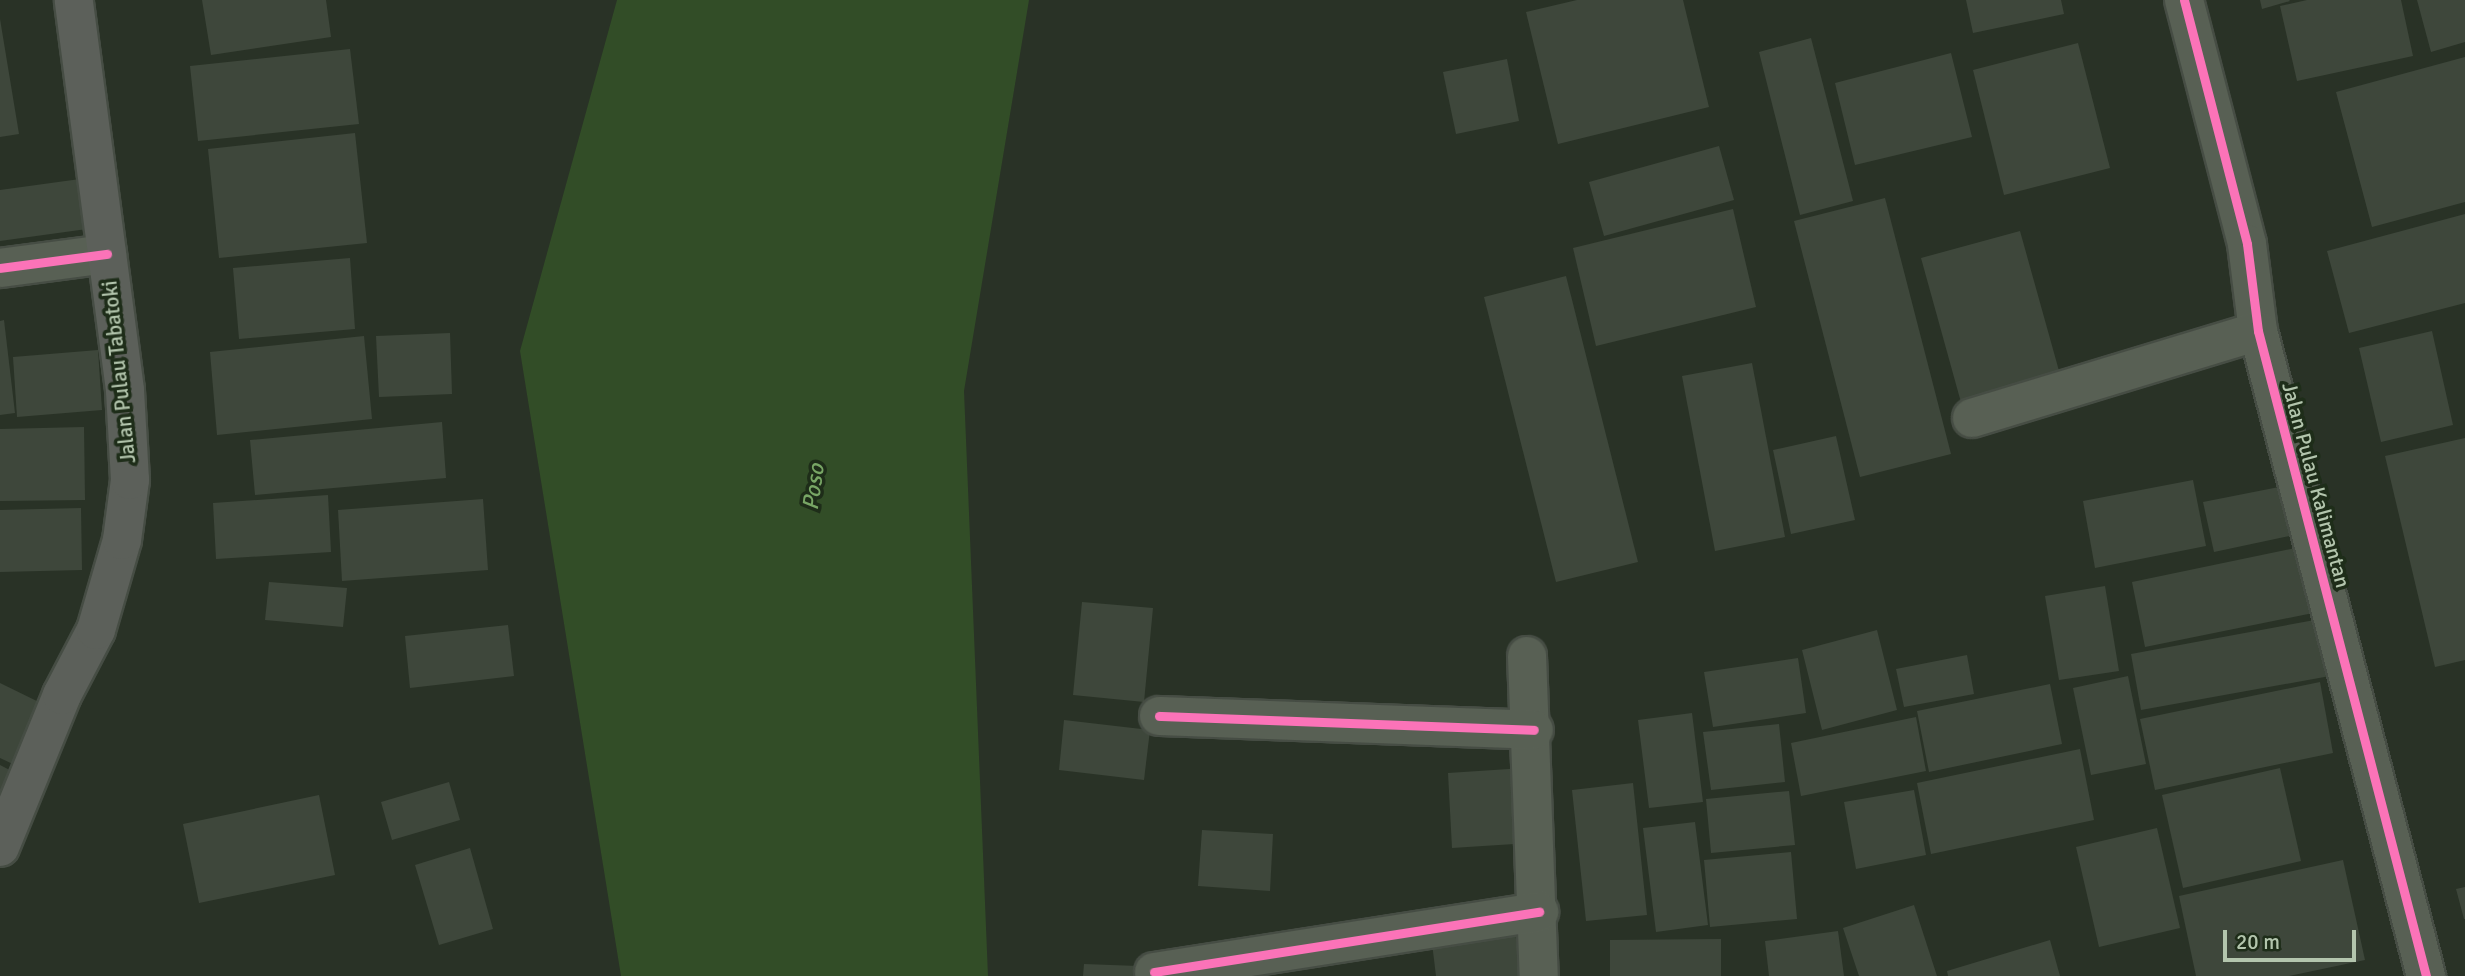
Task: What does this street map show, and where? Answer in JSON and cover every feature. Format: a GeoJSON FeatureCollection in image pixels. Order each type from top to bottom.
{"type":"FeatureCollection","features":[{"type":"Feature","properties":{"kind":"highway","name":"Jalan Pulau Tabatoki"},"geometry":{"type":"LineString","coordinates":[[0,847],[96,630],[122,540],[128,441],[74,0]]}},
{"type":"Feature","properties":{"kind":"street","name":"Jalan Pulau Kalimantan"},"geometry":{"type":"LineString","coordinates":[[2184,0],[2247,244],[2258,331],[2426,976]]}},
{"type":"Feature","properties":{"kind":"street"},"geometry":{"type":"LineString","coordinates":[[0,268],[107,254]]}},
{"type":"Feature","properties":{"kind":"street"},"geometry":{"type":"LineString","coordinates":[[1972,418],[2258,331]]}},
{"type":"Feature","properties":{"kind":"street"},"geometry":{"type":"LineString","coordinates":[[1527,656],[1534,730],[1539,976]]}},
{"type":"Feature","properties":{"kind":"street"},"geometry":{"type":"LineString","coordinates":[[1159,716],[1534,730]]}},
{"type":"Feature","properties":{"kind":"street"},"geometry":{"type":"LineString","coordinates":[[1154,972],[1296,945],[1539,912]]}},
{"type":"Feature","properties":{"kind":"water","name":"Poso"},"geometry":{"type":"Polygon","coordinates":[[[617,0],[1029,0],[964,391],[988,976],[621,976],[520,351],[617,0]]]}},
{"type":"Feature","properties":{"kind":"building"},"geometry":{"type":"Polygon","coordinates":[[[202,0],[326,0],[331,37],[211,55],[202,0]]]}},
{"type":"Feature","properties":{"kind":"building"},"geometry":{"type":"Polygon","coordinates":[[[1577,0],[1683,0],[1709,107],[1558,144],[1526,12],[1577,0]]]}},
{"type":"Feature","properties":{"kind":"building"},"geometry":{"type":"Polygon","coordinates":[[[1966,0],[2061,0],[2064,14],[1973,33],[1966,0]]]}},
{"type":"Feature","properties":{"kind":"building"},"geometry":{"type":"Polygon","coordinates":[[[2260,0],[2289,0],[2290,1],[2262,9],[2260,0]]]}},
{"type":"Feature","properties":{"kind":"building"},"geometry":{"type":"Polygon","coordinates":[[[2307,0],[2401,0],[2413,56],[2297,81],[2280,6],[2307,0]]]}},
{"type":"Feature","properties":{"kind":"building"},"geometry":{"type":"Polygon","coordinates":[[[2417,0],[2465,0],[2465,42],[2431,52],[2417,0]]]}},
{"type":"Feature","properties":{"kind":"building"},"geometry":{"type":"Polygon","coordinates":[[[0,19],[19,134],[0,137],[0,19]]]}},
{"type":"Feature","properties":{"kind":"building"},"geometry":{"type":"Polygon","coordinates":[[[1811,38],[1853,201],[1800,215],[1759,52],[1811,38]]]}},
{"type":"Feature","properties":{"kind":"building"},"geometry":{"type":"Polygon","coordinates":[[[2078,43],[2110,168],[2004,195],[1973,70],[2078,43]]]}},
{"type":"Feature","properties":{"kind":"building"},"geometry":{"type":"Polygon","coordinates":[[[350,49],[359,124],[198,141],[190,66],[350,49]]]}},
{"type":"Feature","properties":{"kind":"building"},"geometry":{"type":"Polygon","coordinates":[[[1951,53],[1972,137],[1855,165],[1835,83],[1951,53]]]}},
{"type":"Feature","properties":{"kind":"building"},"geometry":{"type":"Polygon","coordinates":[[[2465,57],[2465,202],[2372,227],[2336,92],[2465,57]]]}},
{"type":"Feature","properties":{"kind":"building"},"geometry":{"type":"Polygon","coordinates":[[[1507,59],[1519,121],[1456,134],[1443,72],[1507,59]]]}},
{"type":"Feature","properties":{"kind":"building"},"geometry":{"type":"Polygon","coordinates":[[[355,133],[367,243],[219,258],[208,149],[355,133]]]}},
{"type":"Feature","properties":{"kind":"building"},"geometry":{"type":"Polygon","coordinates":[[[1719,146],[1734,200],[1604,236],[1589,182],[1719,146]]]}},
{"type":"Feature","properties":{"kind":"building"},"geometry":{"type":"Polygon","coordinates":[[[80,179],[87,229],[0,241],[0,190],[80,179]]]}},
{"type":"Feature","properties":{"kind":"building"},"geometry":{"type":"Polygon","coordinates":[[[1885,198],[1951,454],[1860,477],[1794,221],[1885,198]]]}},
{"type":"Feature","properties":{"kind":"building"},"geometry":{"type":"Polygon","coordinates":[[[1733,209],[1756,307],[1596,346],[1573,248],[1733,209]]]}},
{"type":"Feature","properties":{"kind":"building"},"geometry":{"type":"Polygon","coordinates":[[[2465,214],[2465,303],[2349,333],[2327,251],[2465,214]]]}},
{"type":"Feature","properties":{"kind":"building"},"geometry":{"type":"Polygon","coordinates":[[[2020,231],[2061,378],[1962,406],[1921,258],[2020,231]]]}},
{"type":"Feature","properties":{"kind":"building"},"geometry":{"type":"Polygon","coordinates":[[[350,258],[355,329],[239,339],[233,268],[350,258]]]}},
{"type":"Feature","properties":{"kind":"building"},"geometry":{"type":"Polygon","coordinates":[[[1566,276],[1638,562],[1556,582],[1484,297],[1566,276]]]}},
{"type":"Feature","properties":{"kind":"building"},"geometry":{"type":"Polygon","coordinates":[[[4,320],[15,413],[0,415],[0,321],[4,320]]]}},
{"type":"Feature","properties":{"kind":"building"},"geometry":{"type":"Polygon","coordinates":[[[2432,331],[2453,425],[2381,442],[2359,348],[2432,331]]]}},
{"type":"Feature","properties":{"kind":"building"},"geometry":{"type":"Polygon","coordinates":[[[450,333],[452,394],[379,397],[376,336],[450,333]]]}},
{"type":"Feature","properties":{"kind":"building"},"geometry":{"type":"Polygon","coordinates":[[[364,336],[372,419],[217,435],[210,352],[364,336]]]}},
{"type":"Feature","properties":{"kind":"building"},"geometry":{"type":"Polygon","coordinates":[[[98,350],[102,410],[17,417],[13,357],[98,350]]]}},
{"type":"Feature","properties":{"kind":"building"},"geometry":{"type":"Polygon","coordinates":[[[1752,363],[1785,537],[1715,551],[1682,376],[1752,363]]]}},
{"type":"Feature","properties":{"kind":"building"},"geometry":{"type":"Polygon","coordinates":[[[442,422],[446,478],[255,495],[250,440],[442,422]]]}},
{"type":"Feature","properties":{"kind":"building"},"geometry":{"type":"Polygon","coordinates":[[[84,427],[85,500],[0,501],[0,429],[84,427]]]}},
{"type":"Feature","properties":{"kind":"building"},"geometry":{"type":"Polygon","coordinates":[[[1836,436],[1855,520],[1791,534],[1773,450],[1836,436]]]}},
{"type":"Feature","properties":{"kind":"building"},"geometry":{"type":"Polygon","coordinates":[[[2465,438],[2465,660],[2435,667],[2385,456],[2465,438]]]}},
{"type":"Feature","properties":{"kind":"building"},"geometry":{"type":"Polygon","coordinates":[[[2193,480],[2206,546],[2095,568],[2083,501],[2193,480]]]}},
{"type":"Feature","properties":{"kind":"building"},"geometry":{"type":"Polygon","coordinates":[[[2284,486],[2294,535],[2214,552],[2203,502],[2284,486]]]}},
{"type":"Feature","properties":{"kind":"building"},"geometry":{"type":"Polygon","coordinates":[[[328,495],[331,552],[216,559],[213,503],[328,495]]]}},
{"type":"Feature","properties":{"kind":"building"},"geometry":{"type":"Polygon","coordinates":[[[483,499],[488,570],[342,581],[338,510],[483,499]]]}},
{"type":"Feature","properties":{"kind":"building"},"geometry":{"type":"Polygon","coordinates":[[[81,508],[82,570],[0,572],[0,510],[81,508]]]}},
{"type":"Feature","properties":{"kind":"building"},"geometry":{"type":"Polygon","coordinates":[[[2310,545],[2323,611],[2145,647],[2132,582],[2310,545]]]}},
{"type":"Feature","properties":{"kind":"building"},"geometry":{"type":"Polygon","coordinates":[[[269,582],[347,588],[343,627],[265,620],[269,582]]]}},
{"type":"Feature","properties":{"kind":"building"},"geometry":{"type":"Polygon","coordinates":[[[2105,586],[2119,671],[2059,680],[2045,596],[2105,586]]]}},
{"type":"Feature","properties":{"kind":"building"},"geometry":{"type":"Polygon","coordinates":[[[1082,602],[1153,608],[1144,702],[1073,695],[1082,602]]]}},
{"type":"Feature","properties":{"kind":"building"},"geometry":{"type":"Polygon","coordinates":[[[2320,619],[2330,676],[2141,710],[2131,654],[2320,619]]]}},
{"type":"Feature","properties":{"kind":"building"},"geometry":{"type":"Polygon","coordinates":[[[508,625],[514,676],[410,688],[405,636],[508,625]]]}},
{"type":"Feature","properties":{"kind":"building"},"geometry":{"type":"Polygon","coordinates":[[[1877,630],[1897,710],[1822,730],[1802,650],[1877,630]]]}},
{"type":"Feature","properties":{"kind":"building"},"geometry":{"type":"Polygon","coordinates":[[[1967,655],[1974,694],[1904,707],[1896,669],[1967,655]]]}},
{"type":"Feature","properties":{"kind":"building"},"geometry":{"type":"Polygon","coordinates":[[[1798,658],[1806,713],[1713,727],[1704,672],[1798,658]]]}},
{"type":"Feature","properties":{"kind":"building"},"geometry":{"type":"Polygon","coordinates":[[[2128,676],[2146,764],[2091,775],[2073,688],[2128,676]]]}},
{"type":"Feature","properties":{"kind":"building"},"geometry":{"type":"Polygon","coordinates":[[[2320,682],[2333,753],[2155,790],[2140,719],[2320,682]]]}},
{"type":"Feature","properties":{"kind":"building"},"geometry":{"type":"Polygon","coordinates":[[[0,683],[47,706],[17,766],[0,758],[0,683]]]}},
{"type":"Feature","properties":{"kind":"building"},"geometry":{"type":"Polygon","coordinates":[[[2050,684],[2062,744],[1929,772],[1917,711],[2050,684]]]}},
{"type":"Feature","properties":{"kind":"building"},"geometry":{"type":"Polygon","coordinates":[[[1692,713],[1703,802],[1649,808],[1638,720],[1692,713]]]}},
{"type":"Feature","properties":{"kind":"building"},"geometry":{"type":"Polygon","coordinates":[[[1916,717],[1926,771],[1801,796],[1791,743],[1916,717]]]}},
{"type":"Feature","properties":{"kind":"building"},"geometry":{"type":"Polygon","coordinates":[[[1064,720],[1150,730],[1144,780],[1059,770],[1064,720]]]}},
{"type":"Feature","properties":{"kind":"building"},"geometry":{"type":"Polygon","coordinates":[[[1779,724],[1785,782],[1711,790],[1703,732],[1779,724]]]}},
{"type":"Feature","properties":{"kind":"building"},"geometry":{"type":"Polygon","coordinates":[[[2080,749],[2094,820],[1931,854],[1917,783],[2080,749]]]}},
{"type":"Feature","properties":{"kind":"building"},"geometry":{"type":"Polygon","coordinates":[[[0,765],[29,780],[0,818],[0,765]]]}},
{"type":"Feature","properties":{"kind":"building"},"geometry":{"type":"Polygon","coordinates":[[[1524,768],[1528,843],[1452,848],[1448,773],[1524,768]]]}},
{"type":"Feature","properties":{"kind":"building"},"geometry":{"type":"Polygon","coordinates":[[[2280,768],[2301,861],[2183,888],[2162,795],[2280,768]]]}},
{"type":"Feature","properties":{"kind":"building"},"geometry":{"type":"Polygon","coordinates":[[[449,782],[460,820],[392,840],[381,802],[449,782]]]}},
{"type":"Feature","properties":{"kind":"building"},"geometry":{"type":"Polygon","coordinates":[[[1633,783],[1647,915],[1586,921],[1572,790],[1633,783]]]}},
{"type":"Feature","properties":{"kind":"building"},"geometry":{"type":"Polygon","coordinates":[[[1914,790],[1926,855],[1856,869],[1844,802],[1914,790]]]}},
{"type":"Feature","properties":{"kind":"building"},"geometry":{"type":"Polygon","coordinates":[[[1789,791],[1795,845],[1711,853],[1706,799],[1789,791]]]}},
{"type":"Feature","properties":{"kind":"building"},"geometry":{"type":"Polygon","coordinates":[[[319,795],[335,875],[199,903],[183,824],[319,795]]]}},
{"type":"Feature","properties":{"kind":"building"},"geometry":{"type":"Polygon","coordinates":[[[1695,822],[1708,925],[1656,932],[1643,828],[1695,822]]]}},
{"type":"Feature","properties":{"kind":"building"},"geometry":{"type":"Polygon","coordinates":[[[2157,828],[2180,928],[2099,947],[2076,847],[2157,828]]]}},
{"type":"Feature","properties":{"kind":"building"},"geometry":{"type":"Polygon","coordinates":[[[1202,830],[1273,834],[1270,891],[1198,886],[1202,830]]]}},
{"type":"Feature","properties":{"kind":"building"},"geometry":{"type":"Polygon","coordinates":[[[470,848],[493,929],[439,945],[415,865],[470,848]]]}},
{"type":"Feature","properties":{"kind":"building"},"geometry":{"type":"Polygon","coordinates":[[[1791,852],[1797,919],[1710,927],[1704,860],[1791,852]]]}},
{"type":"Feature","properties":{"kind":"building"},"geometry":{"type":"Polygon","coordinates":[[[2343,860],[2365,960],[2289,976],[2196,976],[2179,896],[2343,860]]]}},
{"type":"Feature","properties":{"kind":"building"},"geometry":{"type":"Polygon","coordinates":[[[2465,887],[2465,919],[2464,919],[2456,889],[2465,887]]]}},
{"type":"Feature","properties":{"kind":"building"},"geometry":{"type":"Polygon","coordinates":[[[1914,905],[1937,976],[1859,976],[1843,928],[1914,905]]]}},
{"type":"Feature","properties":{"kind":"building"},"geometry":{"type":"Polygon","coordinates":[[[1514,924],[1521,976],[1436,976],[1431,935],[1514,924]]]}},
{"type":"Feature","properties":{"kind":"building"},"geometry":{"type":"Polygon","coordinates":[[[1838,931],[1844,976],[1769,976],[1765,941],[1838,931]]]}},
{"type":"Feature","properties":{"kind":"building"},"geometry":{"type":"Polygon","coordinates":[[[1721,939],[1721,976],[1610,976],[1610,940],[1721,939]]]}},
{"type":"Feature","properties":{"kind":"building"},"geometry":{"type":"Polygon","coordinates":[[[2050,940],[2060,976],[1948,976],[1947,971],[2050,940]]]}},
{"type":"Feature","properties":{"kind":"building"},"geometry":{"type":"Polygon","coordinates":[[[1084,964],[1138,966],[1137,976],[1083,976],[1084,964]]]}},
{"type":"Feature","properties":{"kind":"cycle path"},"geometry":{"type":"LineString","coordinates":[[2184,0],[2247,244],[2258,331],[2426,976]]}},
{"type":"Feature","properties":{"kind":"cycle path"},"geometry":{"type":"LineString","coordinates":[[0,268],[107,254]]}},
{"type":"Feature","properties":{"kind":"cycle path"},"geometry":{"type":"LineString","coordinates":[[1159,716],[1534,730]]}},
{"type":"Feature","properties":{"kind":"cycle path"},"geometry":{"type":"LineString","coordinates":[[1154,972],[1539,912]]}}]}
